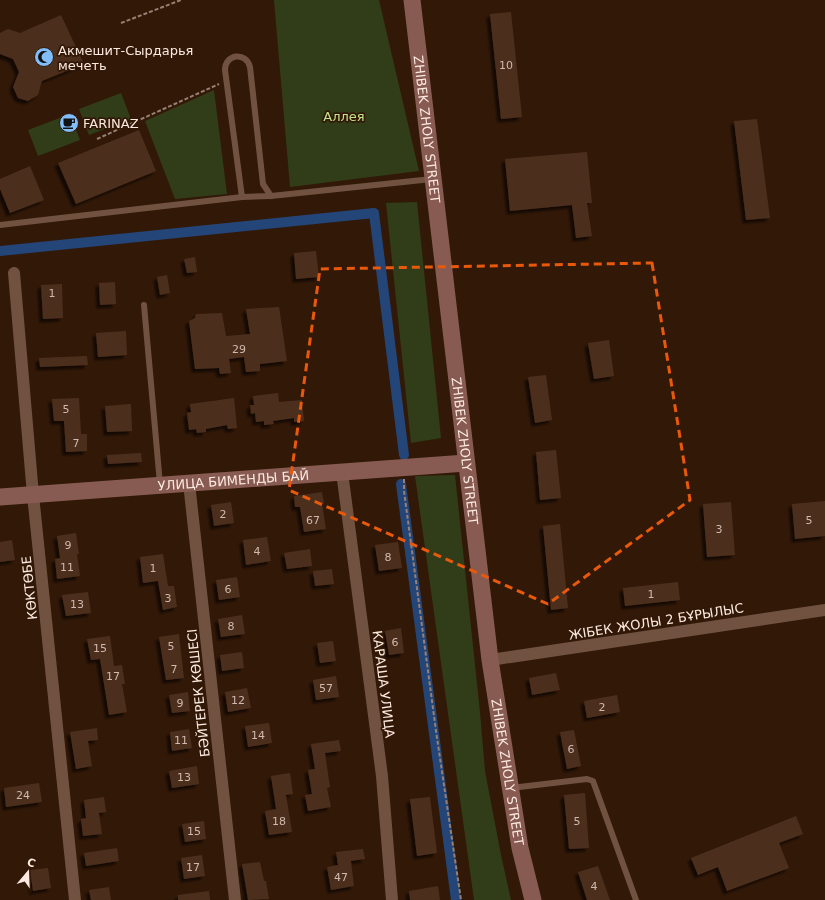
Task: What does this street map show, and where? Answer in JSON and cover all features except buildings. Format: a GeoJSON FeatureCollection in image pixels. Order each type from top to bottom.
{"type":"FeatureCollection","features":[{"type":"Feature","properties":{"kind":"main road","name":"ZHIBEK ZHOLY STREET"},"geometry":{"type":"LineString","coordinates":[[412,0],[490,660],[520,848],[533,900]]}},
{"type":"Feature","properties":{"kind":"main road","name":"УЛИЦА БИМЕНДЫ БАЙ"},"geometry":{"type":"LineString","coordinates":[[0,497],[466,463]]}},
{"type":"Feature","properties":{"kind":"street","name":"КӨКТӨБЕ"},"geometry":{"type":"LineString","coordinates":[[14,272],[33,495],[75,900]]}},
{"type":"Feature","properties":{"kind":"street","name":"КАРАША УЛИЦА"},"geometry":{"type":"LineString","coordinates":[[342,472],[382,776],[392,900]]}},
{"type":"Feature","properties":{"kind":"street","name":"БӘЙТЕРЕК КӨШЕСІ"},"geometry":{"type":"LineString","coordinates":[[189,483],[235,900]]}},
{"type":"Feature","properties":{"kind":"street","name":"ЖІБЕК ЖОЛЫ 2 БҰРЫЛЫС"},"geometry":{"type":"LineString","coordinates":[[490,660],[825,610]]}},
{"type":"Feature","properties":{"kind":"lane"},"geometry":{"type":"LineString","coordinates":[[242,197],[225,70],[225,65],[230,58],[241,57],[249,61],[263,184],[271,196]]}},
{"type":"Feature","properties":{"kind":"lane"},"geometry":{"type":"LineString","coordinates":[[0,225],[242,197],[271,196],[432,179]]}},
{"type":"Feature","properties":{"kind":"lane"},"geometry":{"type":"LineString","coordinates":[[144,305],[160,486]]}},
{"type":"Feature","properties":{"kind":"lane"},"geometry":{"type":"LineString","coordinates":[[511,788],[587,779],[593,781],[636,900]]}},
{"type":"Feature","properties":{"kind":"path"},"geometry":{"type":"LineString","coordinates":[[121,23],[181,0]]}},
{"type":"Feature","properties":{"kind":"path"},"geometry":{"type":"LineString","coordinates":[[97,139],[219,84]]}},
{"type":"Feature","properties":{"kind":"path"},"geometry":{"type":"LineString","coordinates":[[404,468],[405,499],[436,731],[461,900]]}},
{"type":"Feature","properties":{"kind":"highlighted area"},"geometry":{"type":"Polygon","coordinates":[[[652,263],[690,500],[548,604],[289,490],[320,269],[652,263]]]}},
{"type":"Feature","properties":{"kind":"green space","name":"Аллея"},"geometry":{"type":"Polygon","coordinates":[[[274,0],[379,0],[419,171],[290,187],[274,0]]]}},
{"type":"Feature","properties":{"kind":"green space"},"geometry":{"type":"Polygon","coordinates":[[[214,90],[227,194],[175,199],[145,121],[214,90]]]}},
{"type":"Feature","properties":{"kind":"green space"},"geometry":{"type":"Polygon","coordinates":[[[121,93],[131,119],[89,135],[79,109],[121,93]]]}},
{"type":"Feature","properties":{"kind":"green space"},"geometry":{"type":"Polygon","coordinates":[[[70,114],[80,140],[38,156],[28,130],[70,114]]]}},
{"type":"Feature","properties":{"kind":"green space"},"geometry":{"type":"Polygon","coordinates":[[[417,202],[441,438],[411,443],[386,203],[417,202]]]}},
{"type":"Feature","properties":{"kind":"green space"},"geometry":{"type":"Polygon","coordinates":[[[455,475],[485,771],[511,900],[474,900],[415,476],[455,475]]]}},
{"type":"Feature","properties":{"kind":"waterway"},"geometry":{"type":"LineString","coordinates":[[0,251],[374,213],[404,455]]}},
{"type":"Feature","properties":{"kind":"waterway"},"geometry":{"type":"LineString","coordinates":[[401,484],[456,900]]}},
{"type":"Feature","properties":{"kind":"place","name":"Акмешит-Сырдарья мечеть"},"geometry":{"type":"Point","coordinates":[44,57]}},
{"type":"Feature","properties":{"kind":"place","name":"FARINAZ"},"geometry":{"type":"Point","coordinates":[69,123]}}]}
